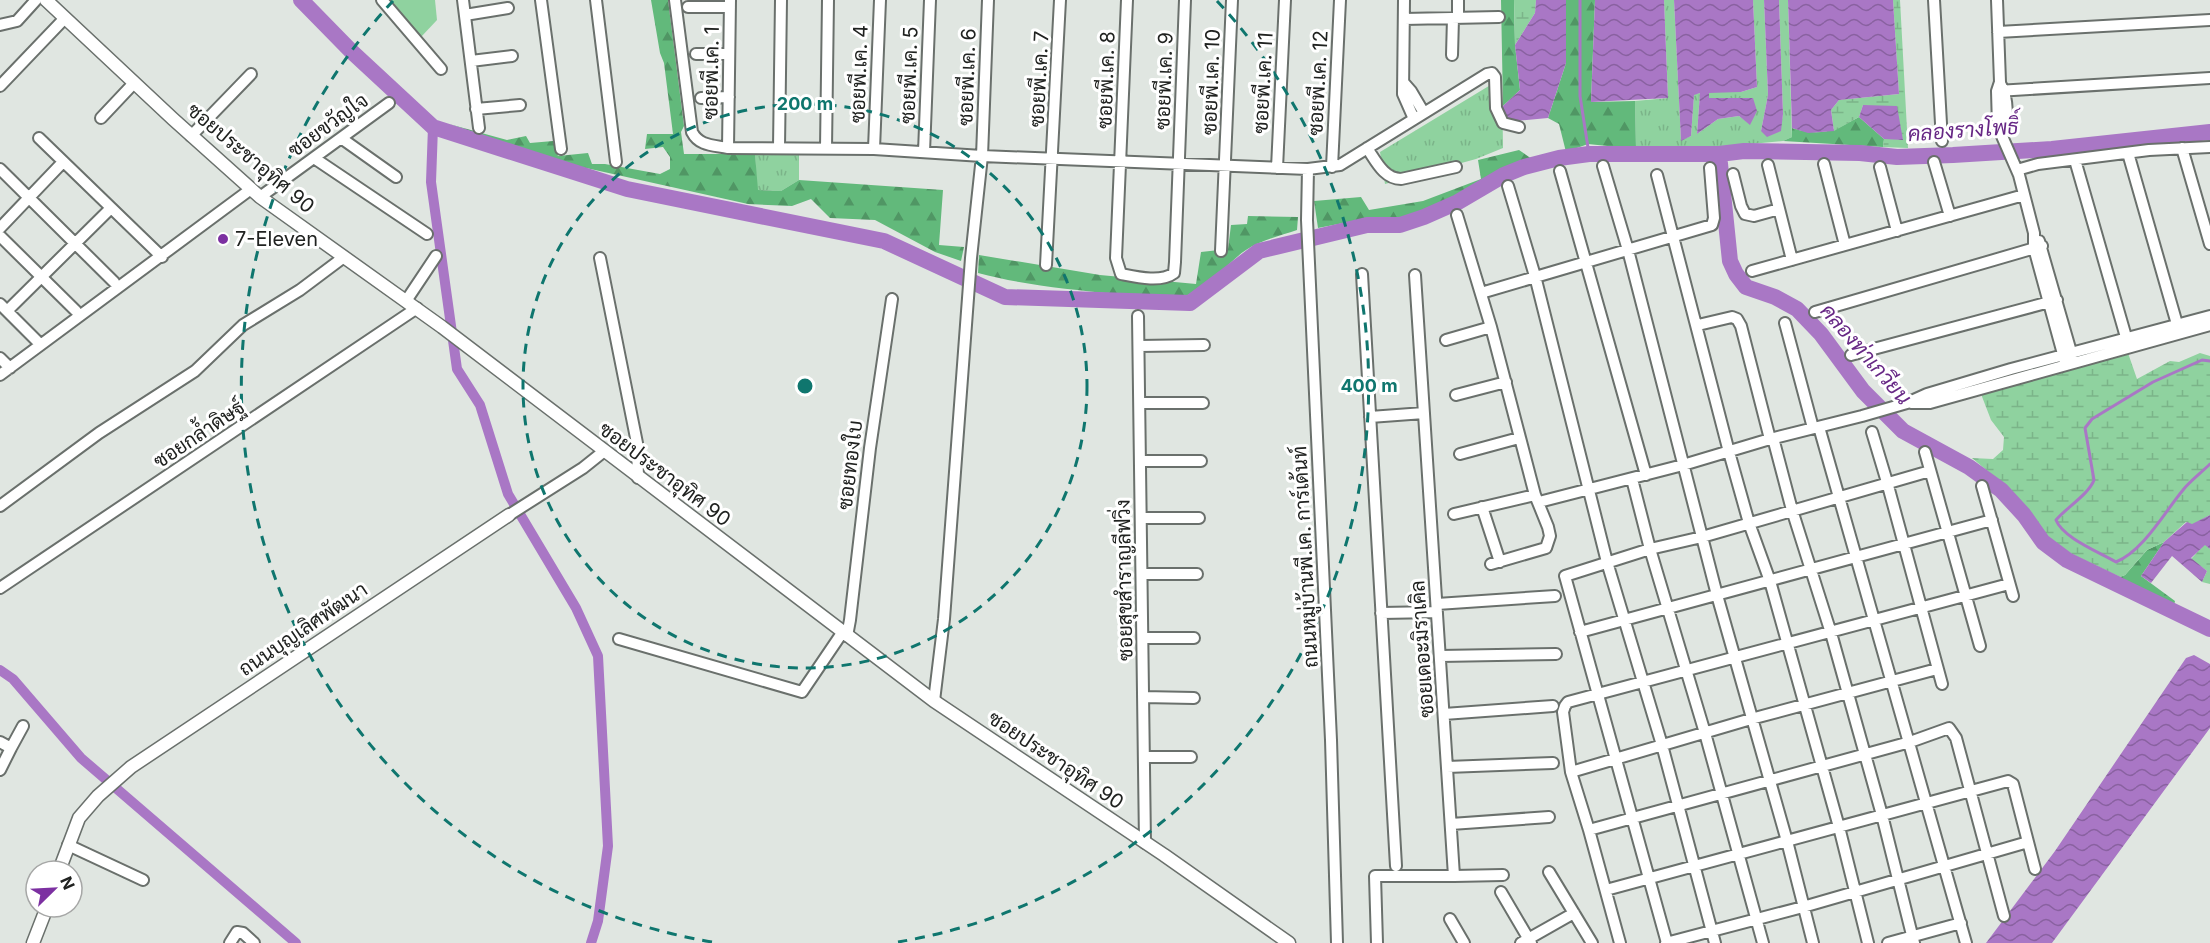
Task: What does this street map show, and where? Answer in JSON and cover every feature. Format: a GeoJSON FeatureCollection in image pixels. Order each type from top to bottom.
{"type":"FeatureCollection","features":[{"type":"Feature","properties":{"kind":"street"},"geometry":{"type":"LineString","coordinates":[[0,25],[17,21],[36,0]]}},
{"type":"Feature","properties":{"kind":"street","name":"ซอยประชาอุทิศ 90"},"geometry":{"type":"LineString","coordinates":[[46,0],[255,193],[417,308],[603,452],[934,701],[1289,943]]}},
{"type":"Feature","properties":{"kind":"street"},"geometry":{"type":"LineString","coordinates":[[382,0],[441,69]]}},
{"type":"Feature","properties":{"kind":"street"},"geometry":{"type":"LineString","coordinates":[[463,0],[479,128]]}},
{"type":"Feature","properties":{"kind":"street"},"geometry":{"type":"LineString","coordinates":[[541,0],[561,149]]}},
{"type":"Feature","properties":{"kind":"street"},"geometry":{"type":"LineString","coordinates":[[596,0],[616,162]]}},
{"type":"Feature","properties":{"kind":"street"},"geometry":{"type":"LineString","coordinates":[[675,0],[692,132],[695,140],[728,148],[874,149],[1121,162],[1308,169],[1332,167],[1340,165],[1492,73],[1495,77],[1497,111],[1503,123],[1519,127]]}},
{"type":"Feature","properties":{"kind":"street"},"geometry":{"type":"LineString","coordinates":[[779,147],[781,0]]}},
{"type":"Feature","properties":{"kind":"street"},"geometry":{"type":"LineString","coordinates":[[826,148],[828,0]]}},
{"type":"Feature","properties":{"kind":"street","name":"ซอยพี.เค. 4"},"geometry":{"type":"LineString","coordinates":[[874,149],[880,0]]}},
{"type":"Feature","properties":{"kind":"street","name":"ซอยพี.เค. 5"},"geometry":{"type":"LineString","coordinates":[[924,152],[930,0]]}},
{"type":"Feature","properties":{"kind":"street","name":"ซอยพี.เค. 6"},"geometry":{"type":"LineString","coordinates":[[982,156],[988,0]]}},
{"type":"Feature","properties":{"kind":"street","name":"ซอยพี.เค. 7"},"geometry":{"type":"LineString","coordinates":[[1046,265],[1060,0]]}},
{"type":"Feature","properties":{"kind":"street","name":"ซอยพี.เค. 8"},"geometry":{"type":"LineString","coordinates":[[1127,0],[1116,258],[1121,274],[1168,278],[1173,273],[1179,164]]}},
{"type":"Feature","properties":{"kind":"street","name":"ซอยพี.เค. 9"},"geometry":{"type":"LineString","coordinates":[[1179,164],[1185,0]]}},
{"type":"Feature","properties":{"kind":"street","name":"ซอยพี.เค. 10"},"geometry":{"type":"LineString","coordinates":[[1221,251],[1232,0]]}},
{"type":"Feature","properties":{"kind":"street","name":"ซอยพี.เค. 11"},"geometry":{"type":"LineString","coordinates":[[1277,168],[1285,0]]}},
{"type":"Feature","properties":{"kind":"street","name":"ซอยพี.เค. 12"},"geometry":{"type":"LineString","coordinates":[[1332,167],[1340,0]]}},
{"type":"Feature","properties":{"kind":"street"},"geometry":{"type":"LineString","coordinates":[[1404,0],[1403,94],[1419,116]]}},
{"type":"Feature","properties":{"kind":"street"},"geometry":{"type":"LineString","coordinates":[[1452,55],[1458,0]]}},
{"type":"Feature","properties":{"kind":"street"},"geometry":{"type":"LineString","coordinates":[[1934,0],[1942,141]]}},
{"type":"Feature","properties":{"kind":"street"},"geometry":{"type":"LineString","coordinates":[[1997,0],[2000,88],[2006,128],[2003,141],[2016,167],[2069,359]]}},
{"type":"Feature","properties":{"kind":"street"},"geometry":{"type":"LineString","coordinates":[[688,7],[730,4]]}},
{"type":"Feature","properties":{"kind":"street","name":"ซอยพี.เค. 1"},"geometry":{"type":"LineString","coordinates":[[728,148],[730,4]]}},
{"type":"Feature","properties":{"kind":"street"},"geometry":{"type":"LineString","coordinates":[[465,15],[508,8]]}},
{"type":"Feature","properties":{"kind":"street"},"geometry":{"type":"LineString","coordinates":[[1404,19],[1499,17]]}},
{"type":"Feature","properties":{"kind":"street"},"geometry":{"type":"LineString","coordinates":[[0,86],[65,18]]}},
{"type":"Feature","properties":{"kind":"street"},"geometry":{"type":"LineString","coordinates":[[1998,32],[2210,20]]}},
{"type":"Feature","properties":{"kind":"street"},"geometry":{"type":"LineString","coordinates":[[696,54],[729,54]]}},
{"type":"Feature","properties":{"kind":"street"},"geometry":{"type":"LineString","coordinates":[[471,61],[512,56]]}},
{"type":"Feature","properties":{"kind":"street"},"geometry":{"type":"LineString","coordinates":[[191,136],[251,74]]}},
{"type":"Feature","properties":{"kind":"street"},"geometry":{"type":"LineString","coordinates":[[2000,88],[2210,78]]}},
{"type":"Feature","properties":{"kind":"street"},"geometry":{"type":"LineString","coordinates":[[101,118],[134,83]]}},
{"type":"Feature","properties":{"kind":"street"},"geometry":{"type":"LineString","coordinates":[[701,98],[729,97]]}},
{"type":"Feature","properties":{"kind":"street","name":"ซอยขวัญใจ"},"geometry":{"type":"LineString","coordinates":[[0,375],[162,257],[255,193],[314,158],[389,103]]}},
{"type":"Feature","properties":{"kind":"street"},"geometry":{"type":"LineString","coordinates":[[476,109],[520,105]]}},
{"type":"Feature","properties":{"kind":"street"},"geometry":{"type":"LineString","coordinates":[[39,138],[162,257]]}},
{"type":"Feature","properties":{"kind":"street"},"geometry":{"type":"LineString","coordinates":[[341,138],[396,177]]}},
{"type":"Feature","properties":{"kind":"street"},"geometry":{"type":"LineString","coordinates":[[2016,167],[2128,153],[2210,147]]}},
{"type":"Feature","properties":{"kind":"street"},"geometry":{"type":"LineString","coordinates":[[1367,148],[1383,171],[1393,179],[1456,167]]}},
{"type":"Feature","properties":{"kind":"street"},"geometry":{"type":"LineString","coordinates":[[2182,148],[2210,244]]}},
{"type":"Feature","properties":{"kind":"street"},"geometry":{"type":"LineString","coordinates":[[2128,153],[2179,329]]}},
{"type":"Feature","properties":{"kind":"street"},"geometry":{"type":"LineString","coordinates":[[934,701],[944,619],[971,258],[982,156]]}},
{"type":"Feature","properties":{"kind":"street"},"geometry":{"type":"LineString","coordinates":[[314,158],[427,234]]}},
{"type":"Feature","properties":{"kind":"street"},"geometry":{"type":"LineString","coordinates":[[2075,160],[2128,343]]}},
{"type":"Feature","properties":{"kind":"street"},"geometry":{"type":"LineString","coordinates":[[0,228],[63,162]]}},
{"type":"Feature","properties":{"kind":"street"},"geometry":{"type":"LineString","coordinates":[[1934,162],[1950,216]]}},
{"type":"Feature","properties":{"kind":"street"},"geometry":{"type":"LineString","coordinates":[[1824,164],[1845,245]]}},
{"type":"Feature","properties":{"kind":"street"},"geometry":{"type":"LineString","coordinates":[[1768,165],[1792,260]]}},
{"type":"Feature","properties":{"kind":"street"},"geometry":{"type":"LineString","coordinates":[[1603,166],[1628,250],[1702,537],[1751,719],[1787,841],[1813,943]]}},
{"type":"Feature","properties":{"kind":"street"},"geometry":{"type":"LineString","coordinates":[[1880,167],[1898,231]]}},
{"type":"Feature","properties":{"kind":"street"},"geometry":{"type":"LineString","coordinates":[[1481,293],[1712,225],[1714,222],[1710,168]]}},
{"type":"Feature","properties":{"kind":"street"},"geometry":{"type":"LineString","coordinates":[[0,169],[114,282]]}},
{"type":"Feature","properties":{"kind":"street","name":"ถนนหมู่บ้านพี.เค. การ์เด้นท์"},"geometry":{"type":"LineString","coordinates":[[1308,169],[1307,220],[1331,728],[1337,943]]}},
{"type":"Feature","properties":{"kind":"street"},"geometry":{"type":"LineString","coordinates":[[1560,171],[1646,475]]}},
{"type":"Feature","properties":{"kind":"street"},"geometry":{"type":"LineString","coordinates":[[1733,174],[1745,214],[1754,216],[1779,209]]}},
{"type":"Feature","properties":{"kind":"street"},"geometry":{"type":"LineString","coordinates":[[1657,175],[1749,523],[1770,581],[1788,644],[1839,827],[1868,943]]}},
{"type":"Feature","properties":{"kind":"street"},"geometry":{"type":"LineString","coordinates":[[1508,186],[1534,276],[1607,562],[1662,745],[1715,943]]}},
{"type":"Feature","properties":{"kind":"street"},"geometry":{"type":"LineString","coordinates":[[1752,271],[2024,195]]}},
{"type":"Feature","properties":{"kind":"street"},"geometry":{"type":"LineString","coordinates":[[37,341],[4,308],[42,277],[111,208]]}},
{"type":"Feature","properties":{"kind":"street"},"geometry":{"type":"LineString","coordinates":[[1457,215],[1491,327],[1537,499],[1548,527],[1550,536],[1546,548],[1496,563],[1482,507]]}},
{"type":"Feature","properties":{"kind":"street"},"geometry":{"type":"LineString","coordinates":[[0,236],[76,312]]}},
{"type":"Feature","properties":{"kind":"street"},"geometry":{"type":"LineString","coordinates":[[1815,312],[2038,247]]}},
{"type":"Feature","properties":{"kind":"street"},"geometry":{"type":"LineString","coordinates":[[406,301],[435,256]]}},
{"type":"Feature","properties":{"kind":"street"},"geometry":{"type":"LineString","coordinates":[[0,506],[99,433],[195,371],[243,326],[300,290],[344,257]]}},
{"type":"Feature","properties":{"kind":"street"},"geometry":{"type":"LineString","coordinates":[[600,258],[637,443],[638,478]]}},
{"type":"Feature","properties":{"kind":"street"},"geometry":{"type":"LineString","coordinates":[[1362,274],[1395,866]]}},
{"type":"Feature","properties":{"kind":"street","name":"ซอยเดอะมิราเคิล"},"geometry":{"type":"LineString","coordinates":[[1416,275],[1454,876]]}},
{"type":"Feature","properties":{"kind":"street","name":"ซอยทองใบ"},"geometry":{"type":"LineString","coordinates":[[844,634],[850,620],[879,379],[892,299]]}},
{"type":"Feature","properties":{"kind":"street"},"geometry":{"type":"LineString","coordinates":[[1851,355],[2053,301]]}},
{"type":"Feature","properties":{"kind":"street","name":"ซอยกล้ำดิษฐ์"},"geometry":{"type":"LineString","coordinates":[[0,588],[417,308]]}},
{"type":"Feature","properties":{"kind":"street","name":"ซอยสุขสำราญลีฟวิ่ง"},"geometry":{"type":"LineString","coordinates":[[1138,316],[1145,843]]}},
{"type":"Feature","properties":{"kind":"street"},"geometry":{"type":"LineString","coordinates":[[1698,326],[1732,316],[1741,326],[1792,510],[1882,816],[1913,939]]}},
{"type":"Feature","properties":{"kind":"street"},"geometry":{"type":"LineString","coordinates":[[1454,514],[1482,507],[1589,490],[1632,479],[1907,403],[1927,393],[1950,392],[2179,329],[2210,316]]}},
{"type":"Feature","properties":{"kind":"street"},"geometry":{"type":"LineString","coordinates":[[1785,323],[1876,620],[1966,943]]}},
{"type":"Feature","properties":{"kind":"street"},"geometry":{"type":"LineString","coordinates":[[2179,329],[2210,325]]}},
{"type":"Feature","properties":{"kind":"street"},"geometry":{"type":"LineString","coordinates":[[1446,340],[1491,327]]}},
{"type":"Feature","properties":{"kind":"street"},"geometry":{"type":"LineString","coordinates":[[1139,346],[1204,345]]}},
{"type":"Feature","properties":{"kind":"street"},"geometry":{"type":"LineString","coordinates":[[0,358],[10,368]]}},
{"type":"Feature","properties":{"kind":"street"},"geometry":{"type":"LineString","coordinates":[[1456,395],[1506,382]]}},
{"type":"Feature","properties":{"kind":"street"},"geometry":{"type":"LineString","coordinates":[[1140,403],[1203,403]]}},
{"type":"Feature","properties":{"kind":"street"},"geometry":{"type":"LineString","coordinates":[[1370,417],[1424,412]]}},
{"type":"Feature","properties":{"kind":"street"},"geometry":{"type":"LineString","coordinates":[[1872,432],[1942,684]]}},
{"type":"Feature","properties":{"kind":"street"},"geometry":{"type":"LineString","coordinates":[[1460,454],[1520,438]]}},
{"type":"Feature","properties":{"kind":"street","name":"ถนนบุญเลิศพัฒนา"},"geometry":{"type":"LineString","coordinates":[[63,859],[79,818],[98,796],[131,767],[509,515],[584,468],[603,452]]}},
{"type":"Feature","properties":{"kind":"street"},"geometry":{"type":"LineString","coordinates":[[1924,452],[1980,646]]}},
{"type":"Feature","properties":{"kind":"street"},"geometry":{"type":"LineString","coordinates":[[1140,461],[1201,461]]}},
{"type":"Feature","properties":{"kind":"street"},"geometry":{"type":"LineString","coordinates":[[1930,471],[1702,537],[1650,549],[1565,576],[1666,943],[1803,907],[2028,842]]}},
{"type":"Feature","properties":{"kind":"street"},"geometry":{"type":"LineString","coordinates":[[1632,479],[1763,943]]}},
{"type":"Feature","properties":{"kind":"street"},"geometry":{"type":"LineString","coordinates":[[1982,486],[2013,596]]}},
{"type":"Feature","properties":{"kind":"street"},"geometry":{"type":"LineString","coordinates":[[1141,518],[1199,518]]}},
{"type":"Feature","properties":{"kind":"street"},"geometry":{"type":"LineString","coordinates":[[1580,632],[1992,520]]}},
{"type":"Feature","properties":{"kind":"street"},"geometry":{"type":"LineString","coordinates":[[1142,574],[1197,574]]}},
{"type":"Feature","properties":{"kind":"street"},"geometry":{"type":"LineString","coordinates":[[1620,943],[1571,772],[1563,712],[1565,706],[1574,700],[2010,584]]}},
{"type":"Feature","properties":{"kind":"street"},"geometry":{"type":"LineString","coordinates":[[1381,613],[1555,596]]}},
{"type":"Feature","properties":{"kind":"street"},"geometry":{"type":"LineString","coordinates":[[619,639],[802,692],[844,634]]}},
{"type":"Feature","properties":{"kind":"street"},"geometry":{"type":"LineString","coordinates":[[1143,638],[1194,638]]}},
{"type":"Feature","properties":{"kind":"street"},"geometry":{"type":"LineString","coordinates":[[1440,656],[1556,654]]}},
{"type":"Feature","properties":{"kind":"street"},"geometry":{"type":"LineString","coordinates":[[1571,772],[1751,719],[1937,669]]}},
{"type":"Feature","properties":{"kind":"street"},"geometry":{"type":"LineString","coordinates":[[1143,697],[1194,698]]}},
{"type":"Feature","properties":{"kind":"street"},"geometry":{"type":"LineString","coordinates":[[1444,714],[1553,706]]}},
{"type":"Feature","properties":{"kind":"street"},"geometry":{"type":"LineString","coordinates":[[0,770],[23,726]]}},
{"type":"Feature","properties":{"kind":"street"},"geometry":{"type":"LineString","coordinates":[[1589,830],[1910,742],[1949,728],[1956,738],[2004,916]]}},
{"type":"Feature","properties":{"kind":"street"},"geometry":{"type":"LineString","coordinates":[[0,742],[11,748]]}},
{"type":"Feature","properties":{"kind":"street"},"geometry":{"type":"LineString","coordinates":[[1144,757],[1191,757]]}},
{"type":"Feature","properties":{"kind":"street"},"geometry":{"type":"LineString","coordinates":[[1447,767],[1553,763]]}},
{"type":"Feature","properties":{"kind":"street"},"geometry":{"type":"LineString","coordinates":[[1606,890],[1882,816],[1969,790],[2011,781],[2035,869]]}},
{"type":"Feature","properties":{"kind":"street"},"geometry":{"type":"LineString","coordinates":[[1451,824],[1549,818]]}},
{"type":"Feature","properties":{"kind":"street"},"geometry":{"type":"LineString","coordinates":[[68,845],[143,880]]}},
{"type":"Feature","properties":{"kind":"street"},"geometry":{"type":"LineString","coordinates":[[1549,872],[1592,943]]}},
{"type":"Feature","properties":{"kind":"street"},"geometry":{"type":"LineString","coordinates":[[1377,943],[1375,876],[1503,875]]}},
{"type":"Feature","properties":{"kind":"street"},"geometry":{"type":"LineString","coordinates":[[1501,892],[1527,942],[1574,913]]}},
{"type":"Feature","properties":{"kind":"street"},"geometry":{"type":"LineString","coordinates":[[33,943],[42,919]]}},
{"type":"Feature","properties":{"kind":"street"},"geometry":{"type":"LineString","coordinates":[[1450,919],[1464,943]]}},
{"type":"Feature","properties":{"kind":"street"},"geometry":{"type":"LineString","coordinates":[[1888,943],[1913,939],[1961,923]]}},
{"type":"Feature","properties":{"kind":"street"},"geometry":{"type":"LineString","coordinates":[[230,943],[237,932],[243,933],[254,943]]}},
{"type":"Feature","properties":{"kind":"green space"},"geometry":{"type":"Polygon","coordinates":[[[391,0],[435,0],[437,20],[421,37],[391,0]]]}},
{"type":"Feature","properties":{"kind":"green space"},"geometry":{"type":"Polygon","coordinates":[[[651,0],[668,0],[684,126],[681,132],[684,154],[755,154],[758,190],[781,191],[799,180],[943,190],[939,245],[964,247],[961,261],[935,252],[875,220],[830,218],[811,199],[792,206],[748,204],[568,164],[449,124],[507,140],[526,136],[530,143],[553,141],[558,156],[588,153],[592,164],[605,164],[660,174],[670,169],[670,157],[663,147],[645,149],[647,134],[673,134],[664,63],[660,53],[651,0]]]}},
{"type":"Feature","properties":{"kind":"green space"},"geometry":{"type":"Polygon","coordinates":[[[1501,0],[1514,0],[1515,45],[1520,90],[1503,106],[1501,0]]]}},
{"type":"Feature","properties":{"kind":"green space"},"geometry":{"type":"Polygon","coordinates":[[[1514,0],[1536,0],[1535,13],[1515,45],[1514,0]]]}},
{"type":"Feature","properties":{"kind":"green space"},"geometry":{"type":"Polygon","coordinates":[[[1566,0],[1595,0],[1591,102],[1635,101],[1636,149],[1588,144],[1566,152],[1559,124],[1548,118],[1566,63],[1566,0]]]}},
{"type":"Feature","properties":{"kind":"green space"},"geometry":{"type":"Polygon","coordinates":[[[1664,0],[1674,0],[1681,140],[1691,136],[1694,94],[1700,93],[1697,134],[1718,119],[1739,116],[1750,124],[1756,111],[1709,98],[1709,92],[1741,92],[1757,87],[1753,0],[1764,0],[1768,95],[1761,131],[1780,131],[1783,114],[1779,0],[1788,0],[1792,137],[1783,141],[1677,151],[1636,149],[1635,101],[1668,98],[1664,0]]]}},
{"type":"Feature","properties":{"kind":"green space"},"geometry":{"type":"Polygon","coordinates":[[[1893,0],[1900,0],[1908,148],[1883,147],[1884,139],[1903,139],[1863,105],[1859,117],[1834,131],[1831,110],[1839,100],[1899,94],[1893,0]]]}},
{"type":"Feature","properties":{"kind":"green space"},"geometry":{"type":"Polygon","coordinates":[[[1502,78],[1503,148],[1476,159],[1385,184],[1380,152],[1502,78]]]}},
{"type":"Feature","properties":{"kind":"green space"},"geometry":{"type":"Polygon","coordinates":[[[1859,117],[1884,139],[1883,147],[1783,141],[1792,137],[1792,128],[1811,132],[1827,131],[1859,117]]]}},
{"type":"Feature","properties":{"kind":"green space"},"geometry":{"type":"Polygon","coordinates":[[[1519,150],[1532,159],[1489,179],[1437,209],[1392,221],[1364,219],[1318,228],[1314,201],[1361,197],[1369,210],[1423,201],[1481,179],[1478,160],[1519,150]]]}},
{"type":"Feature","properties":{"kind":"green space"},"geometry":{"type":"Polygon","coordinates":[[[755,154],[799,155],[799,180],[781,191],[757,190],[755,154]]]}},
{"type":"Feature","properties":{"kind":"green space"},"geometry":{"type":"Polygon","coordinates":[[[1248,216],[1298,217],[1297,230],[1252,247],[1239,255],[1197,292],[1179,297],[1142,297],[1029,284],[978,273],[979,255],[1100,275],[1196,284],[1201,252],[1228,249],[1231,225],[1247,224],[1248,216]]]}},
{"type":"Feature","properties":{"kind":"green space"},"geometry":{"type":"Polygon","coordinates":[[[2128,353],[2137,379],[2170,361],[2179,362],[2200,353],[2210,356],[2210,515],[2192,525],[2186,522],[2164,542],[2147,550],[2125,575],[2120,577],[2057,547],[2041,532],[2009,489],[1972,458],[1993,459],[2003,450],[2004,437],[1991,420],[1981,394],[2128,353]]]}},
{"type":"Feature","properties":{"kind":"green space"},"geometry":{"type":"Polygon","coordinates":[[[2164,542],[2141,576],[2175,601],[2173,610],[2124,584],[2120,577],[2125,575],[2147,550],[2164,542]]]}},
{"type":"Feature","properties":{"kind":"green space"},"geometry":{"type":"Polygon","coordinates":[[[2205,544],[2210,549],[2210,584],[2202,582],[2207,571],[2191,559],[2205,544]]]}},
{"type":"Feature","properties":{"kind":"water"},"geometry":{"type":"Polygon","coordinates":[[[1536,0],[1566,0],[1566,63],[1548,118],[1503,122],[1503,106],[1520,90],[1515,45],[1535,13],[1536,0]]]}},
{"type":"Feature","properties":{"kind":"water"},"geometry":{"type":"Polygon","coordinates":[[[1595,0],[1664,0],[1668,98],[1591,102],[1595,0]]]}},
{"type":"Feature","properties":{"kind":"water"},"geometry":{"type":"Polygon","coordinates":[[[1674,0],[1753,0],[1757,87],[1741,92],[1709,93],[1709,98],[1753,98],[1757,111],[1750,125],[1739,116],[1718,119],[1697,134],[1700,93],[1694,95],[1691,136],[1681,141],[1674,0]]]}},
{"type":"Feature","properties":{"kind":"water"},"geometry":{"type":"Polygon","coordinates":[[[1764,0],[1779,0],[1783,114],[1781,131],[1767,137],[1761,131],[1768,95],[1764,0]]]}},
{"type":"Feature","properties":{"kind":"water"},"geometry":{"type":"Polygon","coordinates":[[[1788,0],[1893,0],[1899,94],[1839,100],[1831,110],[1834,131],[1808,133],[1792,128],[1788,0]]]}},
{"type":"Feature","properties":{"kind":"water"},"geometry":{"type":"Polygon","coordinates":[[[1863,105],[1897,106],[1903,140],[1884,139],[1859,117],[1863,105]]]}},
{"type":"Feature","properties":{"kind":"water"},"geometry":{"type":"Polygon","coordinates":[[[2210,515],[2210,549],[2205,545],[2191,558],[2207,571],[2202,582],[2172,556],[2151,583],[2141,576],[2164,542],[2187,522],[2192,524],[2210,515]]]}},
{"type":"Feature","properties":{"kind":"water"},"geometry":{"type":"Polygon","coordinates":[[[2194,655],[2210,664],[2210,728],[2052,943],[1986,943],[2055,851],[2186,658],[2194,655]]]}},
{"type":"Feature","properties":{"kind":"waterway"},"geometry":{"type":"LineString","coordinates":[[301,0],[351,51],[433,127],[627,189],[884,241],[1005,297],[1190,303],[1259,251],[1367,225],[1400,225],[1458,202],[1504,175],[1559,158],[1589,154],[1719,154],[1744,151],[1860,153],[1897,157],[1953,155],[2052,149],[2210,132]]}},
{"type":"Feature","properties":{"kind":"waterway"},"geometry":{"type":"LineString","coordinates":[[1580,0],[1580,96],[1589,154]]}},
{"type":"Feature","properties":{"kind":"waterway"},"geometry":{"type":"LineString","coordinates":[[433,127],[431,182],[457,369],[480,405],[508,494],[576,608],[598,656],[608,846],[598,921],[591,943]]}},
{"type":"Feature","properties":{"kind":"waterway","name":"คลองท่าเกวียน"},"geometry":{"type":"LineString","coordinates":[[1719,154],[1730,261],[1746,287],[1775,297],[1797,309],[1821,334],[1863,391],[1903,431],[1969,467],[2001,490],[2024,515],[2043,542],[2067,560],[2210,629]]}},
{"type":"Feature","properties":{"kind":"waterway"},"geometry":{"type":"LineString","coordinates":[[2210,361],[2202,360],[2153,382],[2092,419],[2085,428],[2094,480],[2087,490],[2056,520],[2060,527],[2074,539],[2116,562],[2126,557],[2144,540],[2186,487],[2210,464]]}},
{"type":"Feature","properties":{"kind":"waterway"},"geometry":{"type":"LineString","coordinates":[[0,670],[13,679],[81,758],[296,943]]}},
{"type":"Feature","properties":{"kind":"place","name":"7-Eleven"},"geometry":{"type":"Point","coordinates":[223,239]}},
{"type":"Feature","properties":{"kind":"water label","name":"คลองรางโพธิ์"},"geometry":{"type":"Point","coordinates":[1963,130]}}]}
